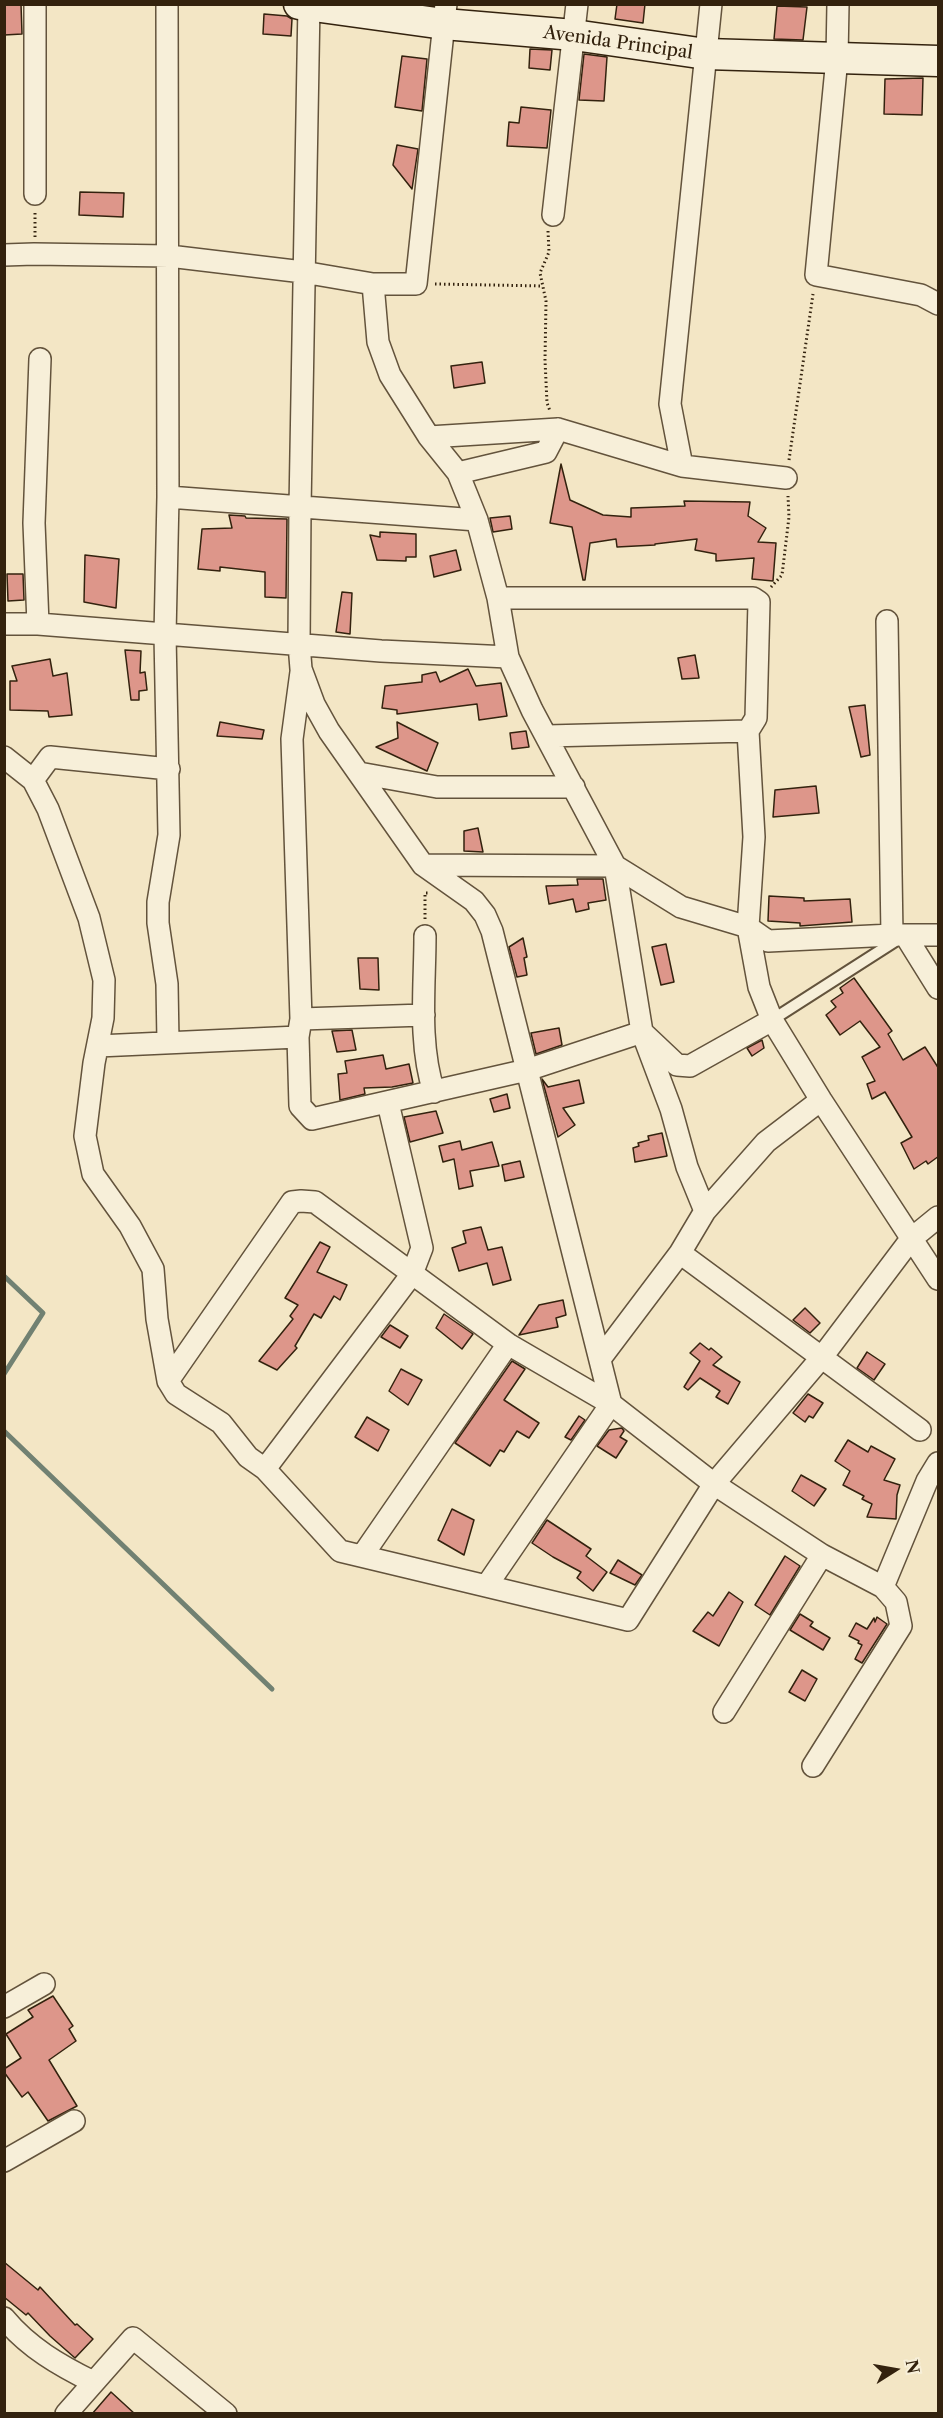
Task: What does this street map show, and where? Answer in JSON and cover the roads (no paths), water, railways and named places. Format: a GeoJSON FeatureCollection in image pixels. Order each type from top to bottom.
{"type":"FeatureCollection","features":[{"type":"Feature","properties":{"kind":"street"},"geometry":{"type":"LineString","coordinates":[[35,4],[35,194]]}},
{"type":"Feature","properties":{"kind":"street"},"geometry":{"type":"LineString","coordinates":[[167,4],[169,256],[165,635],[170,835],[158,902],[158,923],[167,984],[168,1042]]}},
{"type":"Feature","properties":{"kind":"street"},"geometry":{"type":"LineString","coordinates":[[553,215],[577,4]]}},
{"type":"Feature","properties":{"kind":"street"},"geometry":{"type":"LineString","coordinates":[[682,466],[670,404],[711,4]]}},
{"type":"Feature","properties":{"kind":"street"},"geometry":{"type":"LineString","coordinates":[[838,4],[837,58],[816,275],[921,295],[939,304]]}},
{"type":"Feature","properties":{"kind":"street"},"geometry":{"type":"LineString","coordinates":[[306,5],[300,508],[299,644],[301,669],[292,739],[300,1106],[312,1119],[388,1103],[527,1070],[642,1032]]}},
{"type":"Feature","properties":{"kind":"street","name":"Avenida Principal"},"geometry":{"type":"LineString","coordinates":[[306,5],[445,14],[706,54],[939,61]]}},
{"type":"Feature","properties":{"kind":"street"},"geometry":{"type":"LineString","coordinates":[[4,255],[169,256],[303,272],[373,284],[416,284],[445,14]]}},
{"type":"Feature","properties":{"kind":"street"},"geometry":{"type":"LineString","coordinates":[[373,284],[378,342],[390,375],[429,437],[458,473],[477,520],[498,598],[508,657],[532,710],[548,736],[615,866],[642,1032],[671,1108],[687,1167],[705,1211]]}},
{"type":"Feature","properties":{"kind":"street"},"geometry":{"type":"LineString","coordinates":[[38,624],[34,523],[40,358]]}},
{"type":"Feature","properties":{"kind":"street"},"geometry":{"type":"LineString","coordinates":[[458,473],[546,452],[558,429]]}},
{"type":"Feature","properties":{"kind":"street"},"geometry":{"type":"LineString","coordinates":[[429,437],[558,429],[682,466],[786,478]]}},
{"type":"Feature","properties":{"kind":"street"},"geometry":{"type":"LineString","coordinates":[[168,497],[477,520]]}},
{"type":"Feature","properties":{"kind":"street"},"geometry":{"type":"LineString","coordinates":[[498,598],[753,598],[759,602],[756,718],[748,731],[754,837],[748,927],[759,987],[772,1020],[821,1101],[939,1279]]}},
{"type":"Feature","properties":{"kind":"street"},"geometry":{"type":"LineString","coordinates":[[887,621],[888,939],[939,988]]}},
{"type":"Feature","properties":{"kind":"street"},"geometry":{"type":"LineString","coordinates":[[4,624],[38,624],[381,651],[508,657]]}},
{"type":"Feature","properties":{"kind":"street"},"geometry":{"type":"LineString","coordinates":[[301,669],[314,704],[329,731],[423,865],[474,902],[485,915],[492,931],[611,1404],[488,1585]]}},
{"type":"Feature","properties":{"kind":"street"},"geometry":{"type":"LineString","coordinates":[[548,736],[748,731]]}},
{"type":"Feature","properties":{"kind":"street"},"geometry":{"type":"LineString","coordinates":[[4,757],[33,780],[48,809],[89,918],[104,980],[103,1018],[85,1136],[93,1174],[130,1226],[153,1269],[157,1319],[168,1381],[176,1394],[221,1423],[248,1457],[265,1469],[340,1551],[628,1620],[714,1484],[822,1357],[911,1239],[939,1216]]}},
{"type":"Feature","properties":{"kind":"street"},"geometry":{"type":"LineString","coordinates":[[33,780],[50,757],[169,769]]}},
{"type":"Feature","properties":{"kind":"street"},"geometry":{"type":"LineString","coordinates":[[359,773],[437,787],[574,787]]}},
{"type":"Feature","properties":{"kind":"street"},"geometry":{"type":"LineString","coordinates":[[423,865],[615,866],[681,907],[748,927],[768,941],[888,939],[939,935]]}},
{"type":"Feature","properties":{"kind":"street"},"geometry":{"type":"LineString","coordinates":[[424,936],[424,1015],[428,1071],[434,1092]]}},
{"type":"Feature","properties":{"kind":"street"},"geometry":{"type":"LineString","coordinates":[[98,1046],[168,1042],[424,1015]]}},
{"type":"Feature","properties":{"kind":"street"},"geometry":{"type":"LineString","coordinates":[[642,1032],[677,1065],[690,1066],[772,1020]]}},
{"type":"Feature","properties":{"kind":"street"},"geometry":{"type":"LineString","coordinates":[[600,1359],[680,1253],[705,1211],[766,1142],[821,1101]]}},
{"type":"Feature","properties":{"kind":"street"},"geometry":{"type":"LineString","coordinates":[[265,1469],[412,1274],[422,1248],[388,1103]]}},
{"type":"Feature","properties":{"kind":"street"},"geometry":{"type":"LineString","coordinates":[[168,1381],[292,1202],[315,1202],[508,1344],[611,1404],[714,1484],[822,1554],[883,1587],[896,1602],[901,1626],[813,1766]]}},
{"type":"Feature","properties":{"kind":"street"},"geometry":{"type":"LineString","coordinates":[[680,1253],[920,1430]]}},
{"type":"Feature","properties":{"kind":"street"},"geometry":{"type":"LineString","coordinates":[[362,1556],[508,1344]]}},
{"type":"Feature","properties":{"kind":"street"},"geometry":{"type":"LineString","coordinates":[[883,1587],[927,1481],[939,1463]]}},
{"type":"Feature","properties":{"kind":"street"},"geometry":{"type":"LineString","coordinates":[[724,1712],[822,1554]]}},
{"type":"Feature","properties":{"kind":"street"},"geometry":{"type":"LineString","coordinates":[[4,2007],[44,1984]]}},
{"type":"Feature","properties":{"kind":"street"},"geometry":{"type":"LineString","coordinates":[[4,2161],[74,2121]]}},
{"type":"Feature","properties":{"kind":"street"},"geometry":{"type":"LineString","coordinates":[[4,2318],[16,2332],[49,2359],[93,2382]]}},
{"type":"Feature","properties":{"kind":"street"},"geometry":{"type":"LineString","coordinates":[[66,2414],[133,2338],[226,2414]]}},
{"type":"Feature","properties":{"kind":"lane"},"geometry":{"type":"LineString","coordinates":[[772,1020],[888,939]]}},
{"type":"Feature","properties":{"kind":"waterway"},"geometry":{"type":"LineString","coordinates":[[4,1276],[43,1313],[4,1374]]}},
{"type":"Feature","properties":{"kind":"waterway"},"geometry":{"type":"LineString","coordinates":[[4,1431],[272,1689]]}}]}
